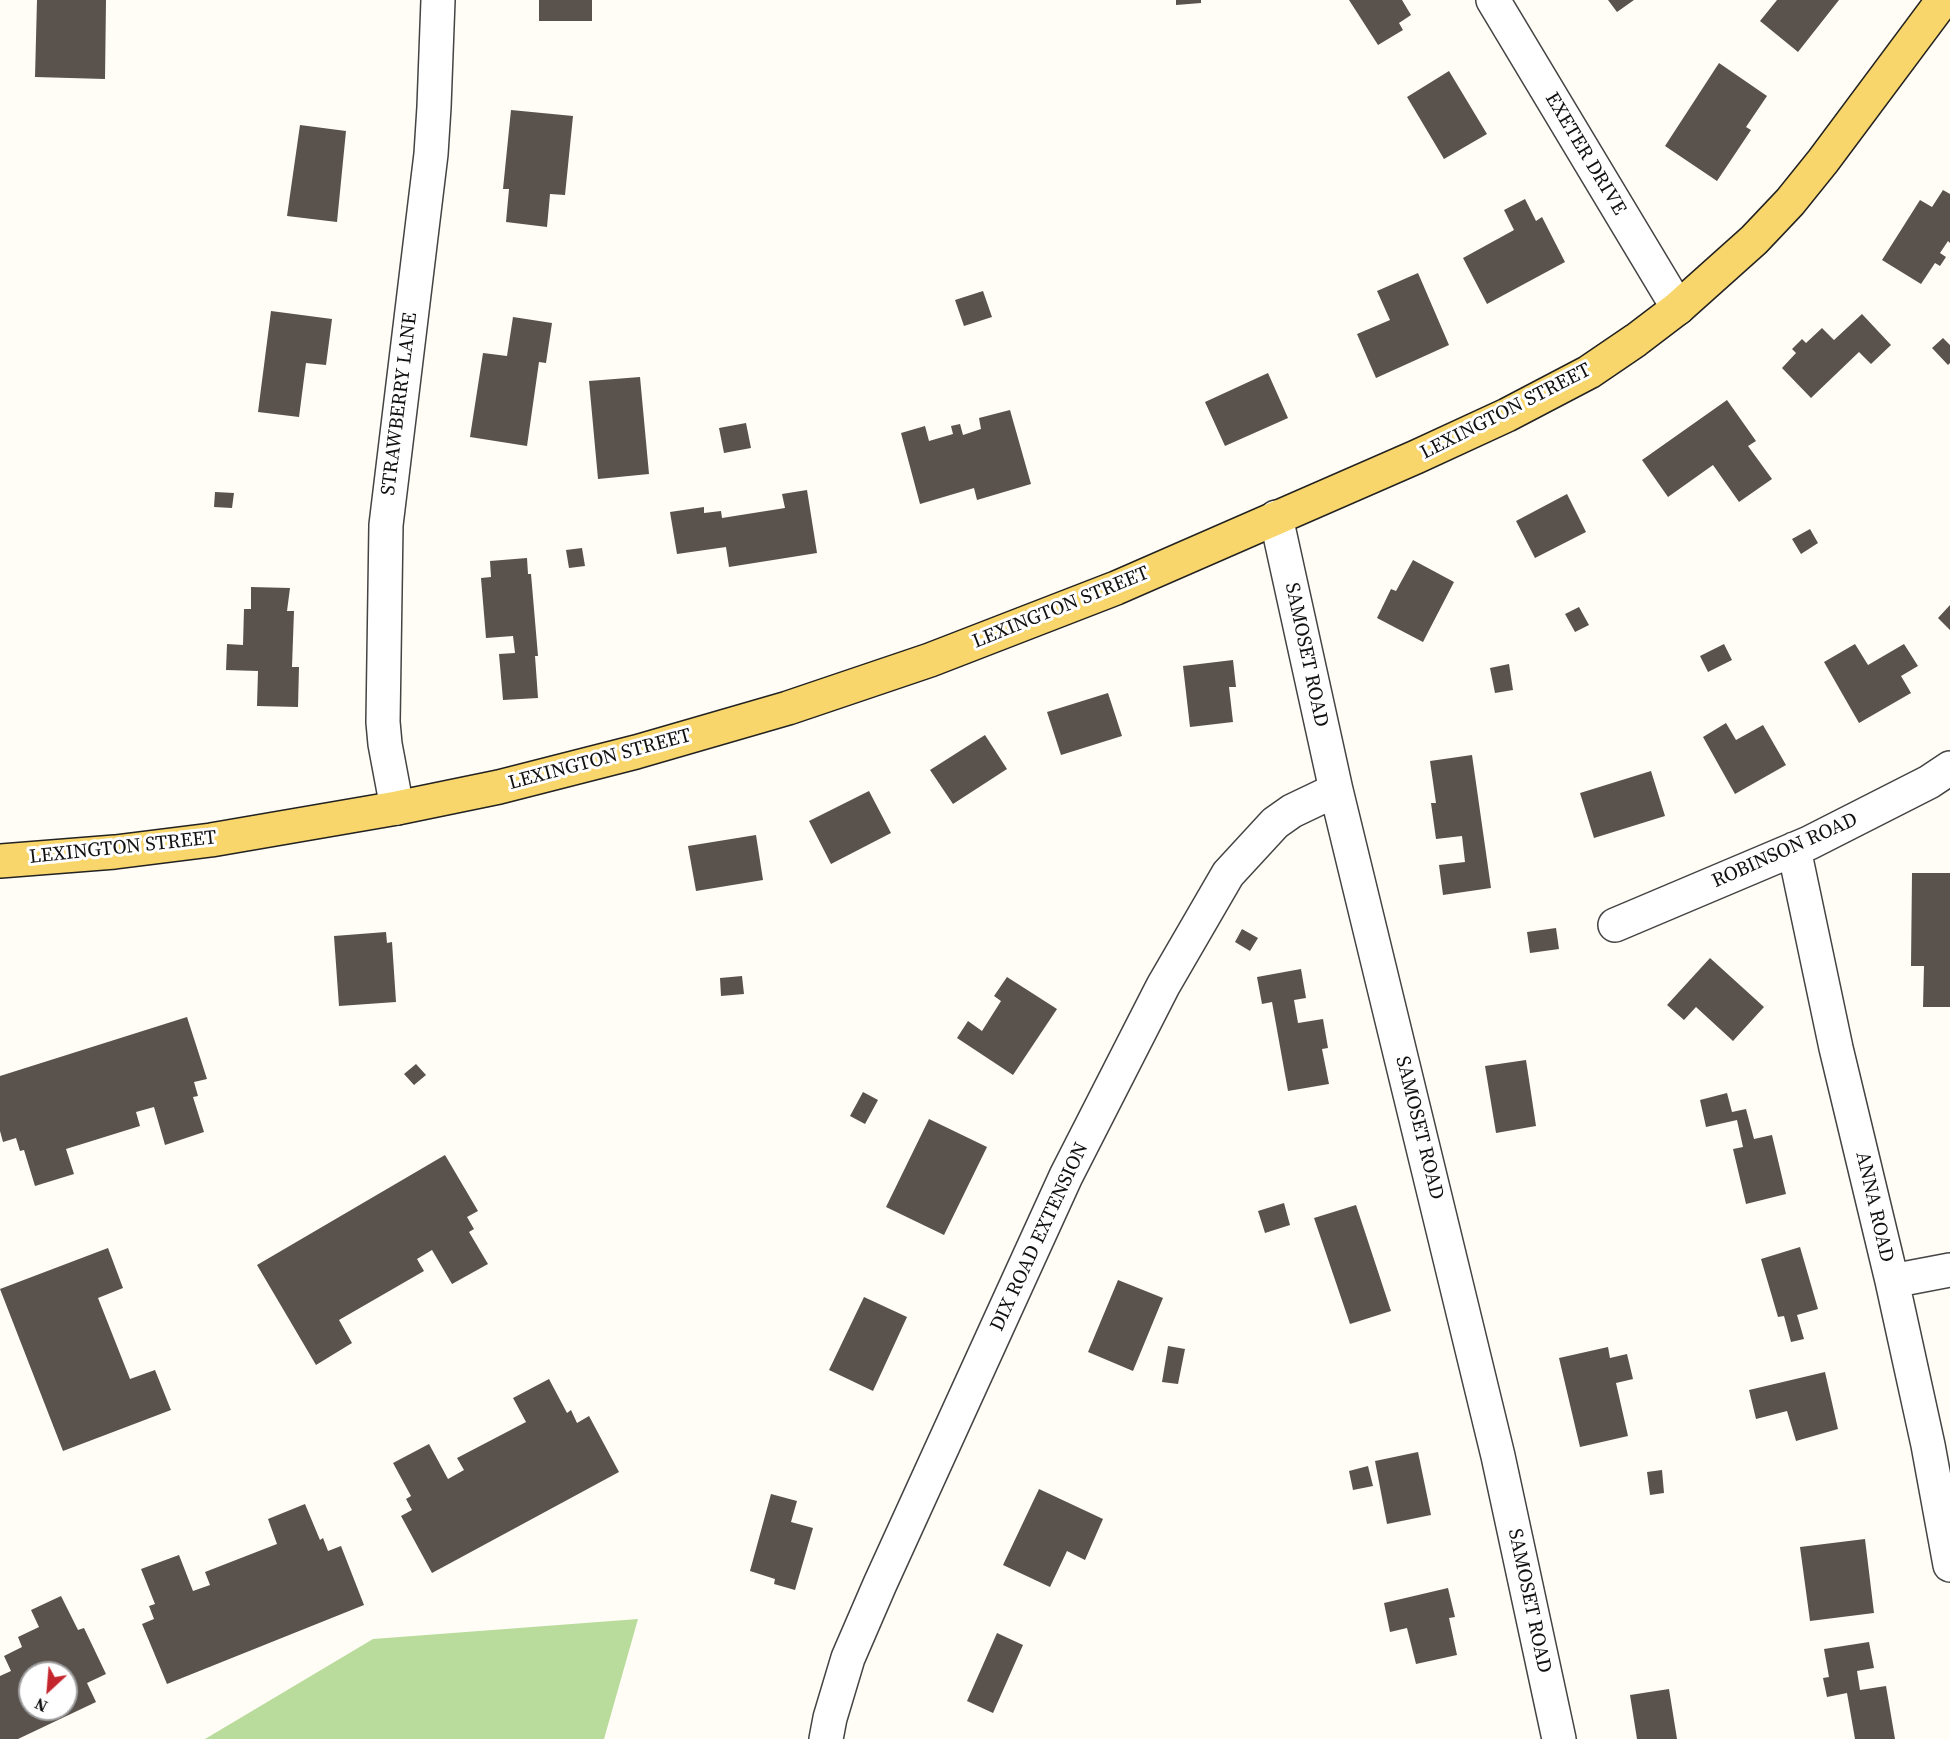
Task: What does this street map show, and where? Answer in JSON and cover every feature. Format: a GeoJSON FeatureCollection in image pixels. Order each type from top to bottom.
{"type":"FeatureCollection","features":[{"type":"Feature","properties":{"kind":"main road","name":"LEXINGTON STREET"},"geometry":{"type":"LineString","coordinates":[[0,861],[115,852],[211,840],[499,788],[636,752],[859,685],[930,660],[1116,588],[1416,457],[1507,415],[1589,372],[1678,308],[1754,240],[1790,202],[1943,0]]}},
{"type":"Feature","properties":{"kind":"street","name":"STRAWBERRY LANE"},"geometry":{"type":"LineString","coordinates":[[396,808],[383,722],[386,525],[430,154],[438,0]]}},
{"type":"Feature","properties":{"kind":"street","name":"EXETER DRIVE"},"geometry":{"type":"LineString","coordinates":[[1493,0],[1678,308]]}},
{"type":"Feature","properties":{"kind":"street","name":"SAMOSET ROAD"},"geometry":{"type":"LineString","coordinates":[[1276,517],[1336,790],[1498,1456],[1558,1739]]}},
{"type":"Feature","properties":{"kind":"street","name":"ROBINSON ROAD"},"geometry":{"type":"LineString","coordinates":[[1615,925],[1794,849],[1929,782],[1950,768]]}},
{"type":"Feature","properties":{"kind":"street","name":"DIX ROAD EXTENSION"},"geometry":{"type":"LineString","coordinates":[[826,1739],[848,1658],[880,1584],[1066,1176],[1162,986],[1228,874],[1260,837],[1292,811],[1336,790]]}},
{"type":"Feature","properties":{"kind":"street","name":"ANNA ROAD"},"geometry":{"type":"LineString","coordinates":[[1794,849],[1836,1048],[1892,1281],[1928,1445],[1950,1565]]}},
{"type":"Feature","properties":{"kind":"street"},"geometry":{"type":"LineString","coordinates":[[1892,1281],[1950,1270]]}},
{"type":"Feature","properties":{"kind":"green space"},"geometry":{"type":"Polygon","coordinates":[[[638,1619],[604,1739],[205,1739],[373,1639],[638,1619]]]}},
{"type":"Feature","properties":{"kind":"building"},"geometry":{"type":"Polygon","coordinates":[[[37,0],[106,0],[105,79],[35,77],[37,0]]]}},
{"type":"Feature","properties":{"kind":"building"},"geometry":{"type":"Polygon","coordinates":[[[539,0],[592,0],[592,21],[539,21],[539,0]]]}},
{"type":"Feature","properties":{"kind":"building"},"geometry":{"type":"Polygon","coordinates":[[[1176,0],[1201,0],[1201,3],[1176,5],[1176,0]]]}},
{"type":"Feature","properties":{"kind":"building"},"geometry":{"type":"Polygon","coordinates":[[[1349,0],[1402,0],[1411,15],[1399,23],[1403,30],[1378,45],[1349,0]]]}},
{"type":"Feature","properties":{"kind":"building"},"geometry":{"type":"Polygon","coordinates":[[[1608,0],[1634,0],[1617,12],[1608,0]]]}},
{"type":"Feature","properties":{"kind":"building"},"geometry":{"type":"Polygon","coordinates":[[[1777,0],[1839,0],[1798,52],[1760,21],[1777,0]]]}},
{"type":"Feature","properties":{"kind":"building"},"geometry":{"type":"Polygon","coordinates":[[[1719,63],[1767,96],[1746,127],[1751,130],[1717,181],[1665,146],[1719,63]]]}},
{"type":"Feature","properties":{"kind":"building"},"geometry":{"type":"Polygon","coordinates":[[[1449,71],[1487,134],[1444,159],[1407,97],[1449,71]]]}},
{"type":"Feature","properties":{"kind":"building"},"geometry":{"type":"Polygon","coordinates":[[[511,110],[573,116],[565,195],[550,194],[547,227],[506,222],[509,189],[503,189],[511,110]]]}},
{"type":"Feature","properties":{"kind":"building"},"geometry":{"type":"Polygon","coordinates":[[[300,125],[346,131],[337,222],[287,216],[300,125]]]}},
{"type":"Feature","properties":{"kind":"building"},"geometry":{"type":"Polygon","coordinates":[[[1943,190],[1950,194],[1950,243],[1948,241],[1940,253],[1946,257],[1940,266],[1935,263],[1921,284],[1882,260],[1920,200],[1932,207],[1943,190]]]}},
{"type":"Feature","properties":{"kind":"building"},"geometry":{"type":"Polygon","coordinates":[[[1525,199],[1536,221],[1542,217],[1565,262],[1487,304],[1463,258],[1514,230],[1504,210],[1525,199]]]}},
{"type":"Feature","properties":{"kind":"building"},"geometry":{"type":"Polygon","coordinates":[[[1418,273],[1449,345],[1376,378],[1357,334],[1390,320],[1377,291],[1418,273]]]}},
{"type":"Feature","properties":{"kind":"building"},"geometry":{"type":"Polygon","coordinates":[[[983,291],[992,317],[964,326],[955,300],[983,291]]]}},
{"type":"Feature","properties":{"kind":"building"},"geometry":{"type":"Polygon","coordinates":[[[271,311],[332,319],[326,365],[306,363],[299,417],[258,412],[271,311]]]}},
{"type":"Feature","properties":{"kind":"building"},"geometry":{"type":"Polygon","coordinates":[[[1862,314],[1891,345],[1871,364],[1859,352],[1811,398],[1782,368],[1796,353],[1792,349],[1802,339],[1806,343],[1822,328],[1834,340],[1862,314]]]}},
{"type":"Feature","properties":{"kind":"building"},"geometry":{"type":"Polygon","coordinates":[[[513,317],[552,323],[546,363],[539,362],[527,446],[470,437],[483,353],[507,356],[513,317]]]}},
{"type":"Feature","properties":{"kind":"building"},"geometry":{"type":"Polygon","coordinates":[[[1943,338],[1950,345],[1948,365],[1932,348],[1943,338]]]}},
{"type":"Feature","properties":{"kind":"building"},"geometry":{"type":"Polygon","coordinates":[[[1268,373],[1288,418],[1225,446],[1205,402],[1268,373]]]}},
{"type":"Feature","properties":{"kind":"building"},"geometry":{"type":"Polygon","coordinates":[[[640,377],[649,474],[598,479],[589,381],[640,377]]]}},
{"type":"Feature","properties":{"kind":"building"},"geometry":{"type":"Polygon","coordinates":[[[1727,400],[1756,441],[1748,446],[1772,479],[1739,502],[1713,465],[1668,497],[1642,460],[1727,400]]]}},
{"type":"Feature","properties":{"kind":"building"},"geometry":{"type":"Polygon","coordinates":[[[1010,410],[1031,484],[977,500],[974,488],[920,504],[901,433],[925,426],[929,441],[953,434],[951,426],[960,424],[963,435],[981,429],[979,418],[1010,410]]]}},
{"type":"Feature","properties":{"kind":"building"},"geometry":{"type":"Polygon","coordinates":[[[746,423],[751,448],[724,453],[719,428],[746,423]]]}},
{"type":"Feature","properties":{"kind":"building"},"geometry":{"type":"Polygon","coordinates":[[[807,490],[817,553],[729,567],[726,547],[677,554],[670,512],[704,507],[704,513],[721,511],[722,518],[785,508],[782,494],[807,490]]]}},
{"type":"Feature","properties":{"kind":"building"},"geometry":{"type":"Polygon","coordinates":[[[215,492],[234,493],[232,508],[214,507],[215,492]]]}},
{"type":"Feature","properties":{"kind":"building"},"geometry":{"type":"Polygon","coordinates":[[[1567,494],[1586,532],[1535,558],[1516,521],[1567,494]]]}},
{"type":"Feature","properties":{"kind":"building"},"geometry":{"type":"Polygon","coordinates":[[[1810,529],[1818,543],[1801,554],[1792,539],[1810,529]]]}},
{"type":"Feature","properties":{"kind":"building"},"geometry":{"type":"Polygon","coordinates":[[[582,548],[585,566],[569,568],[566,550],[582,548]]]}},
{"type":"Feature","properties":{"kind":"building"},"geometry":{"type":"Polygon","coordinates":[[[527,558],[528,574],[531,574],[538,656],[535,656],[538,698],[503,700],[499,654],[515,653],[513,636],[486,638],[481,578],[491,577],[490,561],[527,558]]]}},
{"type":"Feature","properties":{"kind":"building"},"geometry":{"type":"Polygon","coordinates":[[[1413,560],[1454,582],[1423,642],[1377,618],[1391,589],[1396,591],[1413,560]]]}},
{"type":"Feature","properties":{"kind":"building"},"geometry":{"type":"Polygon","coordinates":[[[251,587],[290,588],[287,611],[294,611],[292,667],[299,667],[298,707],[257,706],[258,671],[226,670],[227,644],[243,645],[244,609],[251,609],[251,587]]]}},
{"type":"Feature","properties":{"kind":"building"},"geometry":{"type":"Polygon","coordinates":[[[1950,605],[1950,630],[1938,618],[1950,605]]]}},
{"type":"Feature","properties":{"kind":"building"},"geometry":{"type":"Polygon","coordinates":[[[1579,607],[1589,625],[1575,632],[1565,614],[1579,607]]]}},
{"type":"Feature","properties":{"kind":"building"},"geometry":{"type":"Polygon","coordinates":[[[1724,644],[1732,660],[1708,672],[1700,656],[1724,644]]]}},
{"type":"Feature","properties":{"kind":"building"},"geometry":{"type":"Polygon","coordinates":[[[1855,644],[1868,665],[1904,644],[1918,666],[1901,676],[1911,693],[1859,723],[1824,662],[1855,644]]]}},
{"type":"Feature","properties":{"kind":"building"},"geometry":{"type":"Polygon","coordinates":[[[1233,660],[1236,687],[1229,687],[1233,722],[1190,727],[1183,666],[1233,660]]]}},
{"type":"Feature","properties":{"kind":"building"},"geometry":{"type":"Polygon","coordinates":[[[1509,664],[1513,690],[1495,693],[1490,668],[1509,664]]]}},
{"type":"Feature","properties":{"kind":"building"},"geometry":{"type":"Polygon","coordinates":[[[1108,693],[1122,736],[1061,755],[1047,712],[1108,693]]]}},
{"type":"Feature","properties":{"kind":"building"},"geometry":{"type":"Polygon","coordinates":[[[1726,723],[1736,740],[1763,725],[1786,765],[1735,794],[1703,737],[1726,723]]]}},
{"type":"Feature","properties":{"kind":"building"},"geometry":{"type":"Polygon","coordinates":[[[985,735],[1007,769],[953,804],[930,770],[985,735]]]}},
{"type":"Feature","properties":{"kind":"building"},"geometry":{"type":"Polygon","coordinates":[[[1472,755],[1491,888],[1443,895],[1439,865],[1465,862],[1462,836],[1436,839],[1431,803],[1436,803],[1430,761],[1472,755]]]}},
{"type":"Feature","properties":{"kind":"building"},"geometry":{"type":"Polygon","coordinates":[[[1651,771],[1665,816],[1594,838],[1580,793],[1651,771]]]}},
{"type":"Feature","properties":{"kind":"building"},"geometry":{"type":"Polygon","coordinates":[[[869,791],[891,833],[831,864],[809,821],[869,791]]]}},
{"type":"Feature","properties":{"kind":"building"},"geometry":{"type":"Polygon","coordinates":[[[756,835],[763,880],[696,891],[688,846],[756,835]]]}},
{"type":"Feature","properties":{"kind":"building"},"geometry":{"type":"Polygon","coordinates":[[[1912,873],[1950,873],[1950,1007],[1923,1007],[1924,966],[1911,966],[1912,873]]]}},
{"type":"Feature","properties":{"kind":"building"},"geometry":{"type":"Polygon","coordinates":[[[1556,928],[1559,949],[1530,953],[1527,932],[1556,928]]]}},
{"type":"Feature","properties":{"kind":"building"},"geometry":{"type":"Polygon","coordinates":[[[1242,929],[1258,938],[1250,951],[1235,942],[1242,929]]]}},
{"type":"Feature","properties":{"kind":"building"},"geometry":{"type":"Polygon","coordinates":[[[386,932],[387,943],[392,942],[396,1002],[339,1006],[334,936],[386,932]]]}},
{"type":"Feature","properties":{"kind":"building"},"geometry":{"type":"Polygon","coordinates":[[[1710,958],[1764,1007],[1733,1041],[1696,1007],[1684,1020],[1667,1005],[1710,958]]]}},
{"type":"Feature","properties":{"kind":"building"},"geometry":{"type":"Polygon","coordinates":[[[1301,969],[1306,998],[1294,1000],[1298,1023],[1323,1019],[1328,1048],[1322,1049],[1329,1084],[1288,1091],[1272,1002],[1262,1004],[1257,977],[1301,969]]]}},
{"type":"Feature","properties":{"kind":"building"},"geometry":{"type":"Polygon","coordinates":[[[742,976],[744,994],[721,996],[720,978],[742,976]]]}},
{"type":"Feature","properties":{"kind":"building"},"geometry":{"type":"Polygon","coordinates":[[[1007,977],[1057,1009],[1013,1075],[957,1038],[968,1021],[982,1031],[1001,1001],[994,996],[1007,977]]]}},
{"type":"Feature","properties":{"kind":"building"},"geometry":{"type":"Polygon","coordinates":[[[187,1017],[207,1079],[194,1082],[198,1096],[193,1097],[204,1132],[165,1145],[154,1107],[136,1112],[140,1126],[66,1149],[74,1174],[35,1186],[24,1150],[20,1151],[16,1138],[3,1142],[0,1131],[0,1076],[187,1017]]]}},
{"type":"Feature","properties":{"kind":"building"},"geometry":{"type":"Polygon","coordinates":[[[1526,1060],[1536,1126],[1496,1133],[1485,1066],[1526,1060]]]}},
{"type":"Feature","properties":{"kind":"building"},"geometry":{"type":"Polygon","coordinates":[[[416,1064],[426,1075],[414,1085],[404,1074],[416,1064]]]}},
{"type":"Feature","properties":{"kind":"building"},"geometry":{"type":"Polygon","coordinates":[[[863,1092],[878,1100],[865,1124],[850,1116],[863,1092]]]}},
{"type":"Feature","properties":{"kind":"building"},"geometry":{"type":"Polygon","coordinates":[[[1727,1093],[1732,1112],[1746,1109],[1754,1139],[1772,1135],[1786,1194],[1746,1204],[1733,1149],[1743,1147],[1737,1120],[1706,1127],[1700,1100],[1727,1093]]]}},
{"type":"Feature","properties":{"kind":"building"},"geometry":{"type":"Polygon","coordinates":[[[929,1119],[987,1147],[944,1235],[886,1207],[929,1119]]]}},
{"type":"Feature","properties":{"kind":"building"},"geometry":{"type":"Polygon","coordinates":[[[445,1155],[478,1211],[467,1217],[474,1229],[469,1232],[488,1264],[452,1284],[432,1250],[417,1259],[424,1271],[339,1320],[352,1343],[316,1365],[257,1265],[445,1155]]]}},
{"type":"Feature","properties":{"kind":"building"},"geometry":{"type":"Polygon","coordinates":[[[1284,1203],[1290,1225],[1265,1233],[1258,1211],[1284,1203]]]}},
{"type":"Feature","properties":{"kind":"building"},"geometry":{"type":"Polygon","coordinates":[[[1356,1205],[1391,1311],[1350,1324],[1314,1218],[1356,1205]]]}},
{"type":"Feature","properties":{"kind":"building"},"geometry":{"type":"Polygon","coordinates":[[[1800,1247],[1818,1309],[1797,1315],[1804,1339],[1791,1342],[1784,1316],[1778,1317],[1761,1259],[1800,1247]]]}},
{"type":"Feature","properties":{"kind":"building"},"geometry":{"type":"Polygon","coordinates":[[[108,1248],[123,1288],[98,1298],[130,1379],[155,1370],[171,1410],[63,1451],[0,1289],[108,1248]]]}},
{"type":"Feature","properties":{"kind":"building"},"geometry":{"type":"Polygon","coordinates":[[[1118,1280],[1163,1298],[1133,1371],[1088,1352],[1118,1280]]]}},
{"type":"Feature","properties":{"kind":"building"},"geometry":{"type":"Polygon","coordinates":[[[864,1297],[907,1317],[873,1391],[829,1370],[864,1297]]]}},
{"type":"Feature","properties":{"kind":"building"},"geometry":{"type":"Polygon","coordinates":[[[1168,1346],[1185,1349],[1178,1384],[1162,1382],[1168,1346]]]}},
{"type":"Feature","properties":{"kind":"building"},"geometry":{"type":"Polygon","coordinates":[[[1608,1347],[1610,1358],[1627,1354],[1633,1379],[1616,1383],[1628,1436],[1580,1447],[1559,1358],[1608,1347]]]}},
{"type":"Feature","properties":{"kind":"building"},"geometry":{"type":"Polygon","coordinates":[[[1825,1372],[1838,1429],[1796,1441],[1787,1411],[1756,1419],[1749,1390],[1825,1372]]]}},
{"type":"Feature","properties":{"kind":"building"},"geometry":{"type":"Polygon","coordinates":[[[549,1379],[567,1413],[571,1410],[577,1423],[589,1416],[619,1472],[432,1573],[401,1516],[412,1510],[406,1499],[411,1496],[393,1463],[429,1444],[448,1479],[464,1470],[457,1458],[526,1422],[513,1398],[549,1379]]]}},
{"type":"Feature","properties":{"kind":"building"},"geometry":{"type":"Polygon","coordinates":[[[1418,1452],[1431,1515],[1387,1524],[1375,1461],[1418,1452]]]}},
{"type":"Feature","properties":{"kind":"building"},"geometry":{"type":"Polygon","coordinates":[[[1368,1466],[1373,1486],[1353,1490],[1349,1471],[1368,1466]]]}},
{"type":"Feature","properties":{"kind":"building"},"geometry":{"type":"Polygon","coordinates":[[[1662,1470],[1664,1493],[1650,1495],[1647,1472],[1662,1470]]]}},
{"type":"Feature","properties":{"kind":"building"},"geometry":{"type":"Polygon","coordinates":[[[1039,1489],[1103,1519],[1085,1560],[1067,1551],[1050,1587],[1003,1565],[1039,1489]]]}},
{"type":"Feature","properties":{"kind":"building"},"geometry":{"type":"Polygon","coordinates":[[[771,1494],[797,1501],[791,1522],[813,1528],[795,1590],[774,1584],[775,1579],[750,1571],[771,1494]]]}},
{"type":"Feature","properties":{"kind":"building"},"geometry":{"type":"Polygon","coordinates":[[[305,1504],[320,1540],[323,1538],[328,1551],[341,1546],[364,1605],[167,1684],[142,1624],[154,1619],[149,1606],[155,1604],[141,1569],[179,1555],[193,1591],[210,1585],[205,1572],[277,1544],[268,1519],[305,1504]]]}},
{"type":"Feature","properties":{"kind":"building"},"geometry":{"type":"Polygon","coordinates":[[[1865,1539],[1874,1613],[1810,1621],[1800,1547],[1865,1539]]]}},
{"type":"Feature","properties":{"kind":"building"},"geometry":{"type":"Polygon","coordinates":[[[1448,1588],[1455,1617],[1449,1618],[1457,1655],[1416,1664],[1407,1628],[1390,1632],[1384,1603],[1448,1588]]]}},
{"type":"Feature","properties":{"kind":"building"},"geometry":{"type":"Polygon","coordinates":[[[61,1596],[78,1630],[84,1628],[106,1674],[87,1683],[96,1702],[78,1711],[78,1661],[18,1661],[18,1721],[56,1721],[18,1739],[0,1739],[0,1676],[11,1671],[4,1656],[22,1647],[18,1637],[39,1627],[31,1610],[61,1596]]]}},
{"type":"Feature","properties":{"kind":"building"},"geometry":{"type":"Polygon","coordinates":[[[997,1633],[1023,1645],[993,1713],[967,1701],[997,1633]]]}},
{"type":"Feature","properties":{"kind":"building"},"geometry":{"type":"Polygon","coordinates":[[[1869,1642],[1874,1668],[1857,1671],[1860,1690],[1886,1686],[1895,1739],[1855,1739],[1847,1693],[1827,1697],[1823,1678],[1829,1677],[1824,1649],[1869,1642]]]}},
{"type":"Feature","properties":{"kind":"building"},"geometry":{"type":"Polygon","coordinates":[[[1669,1689],[1677,1739],[1637,1739],[1630,1695],[1669,1689]]]}}]}
